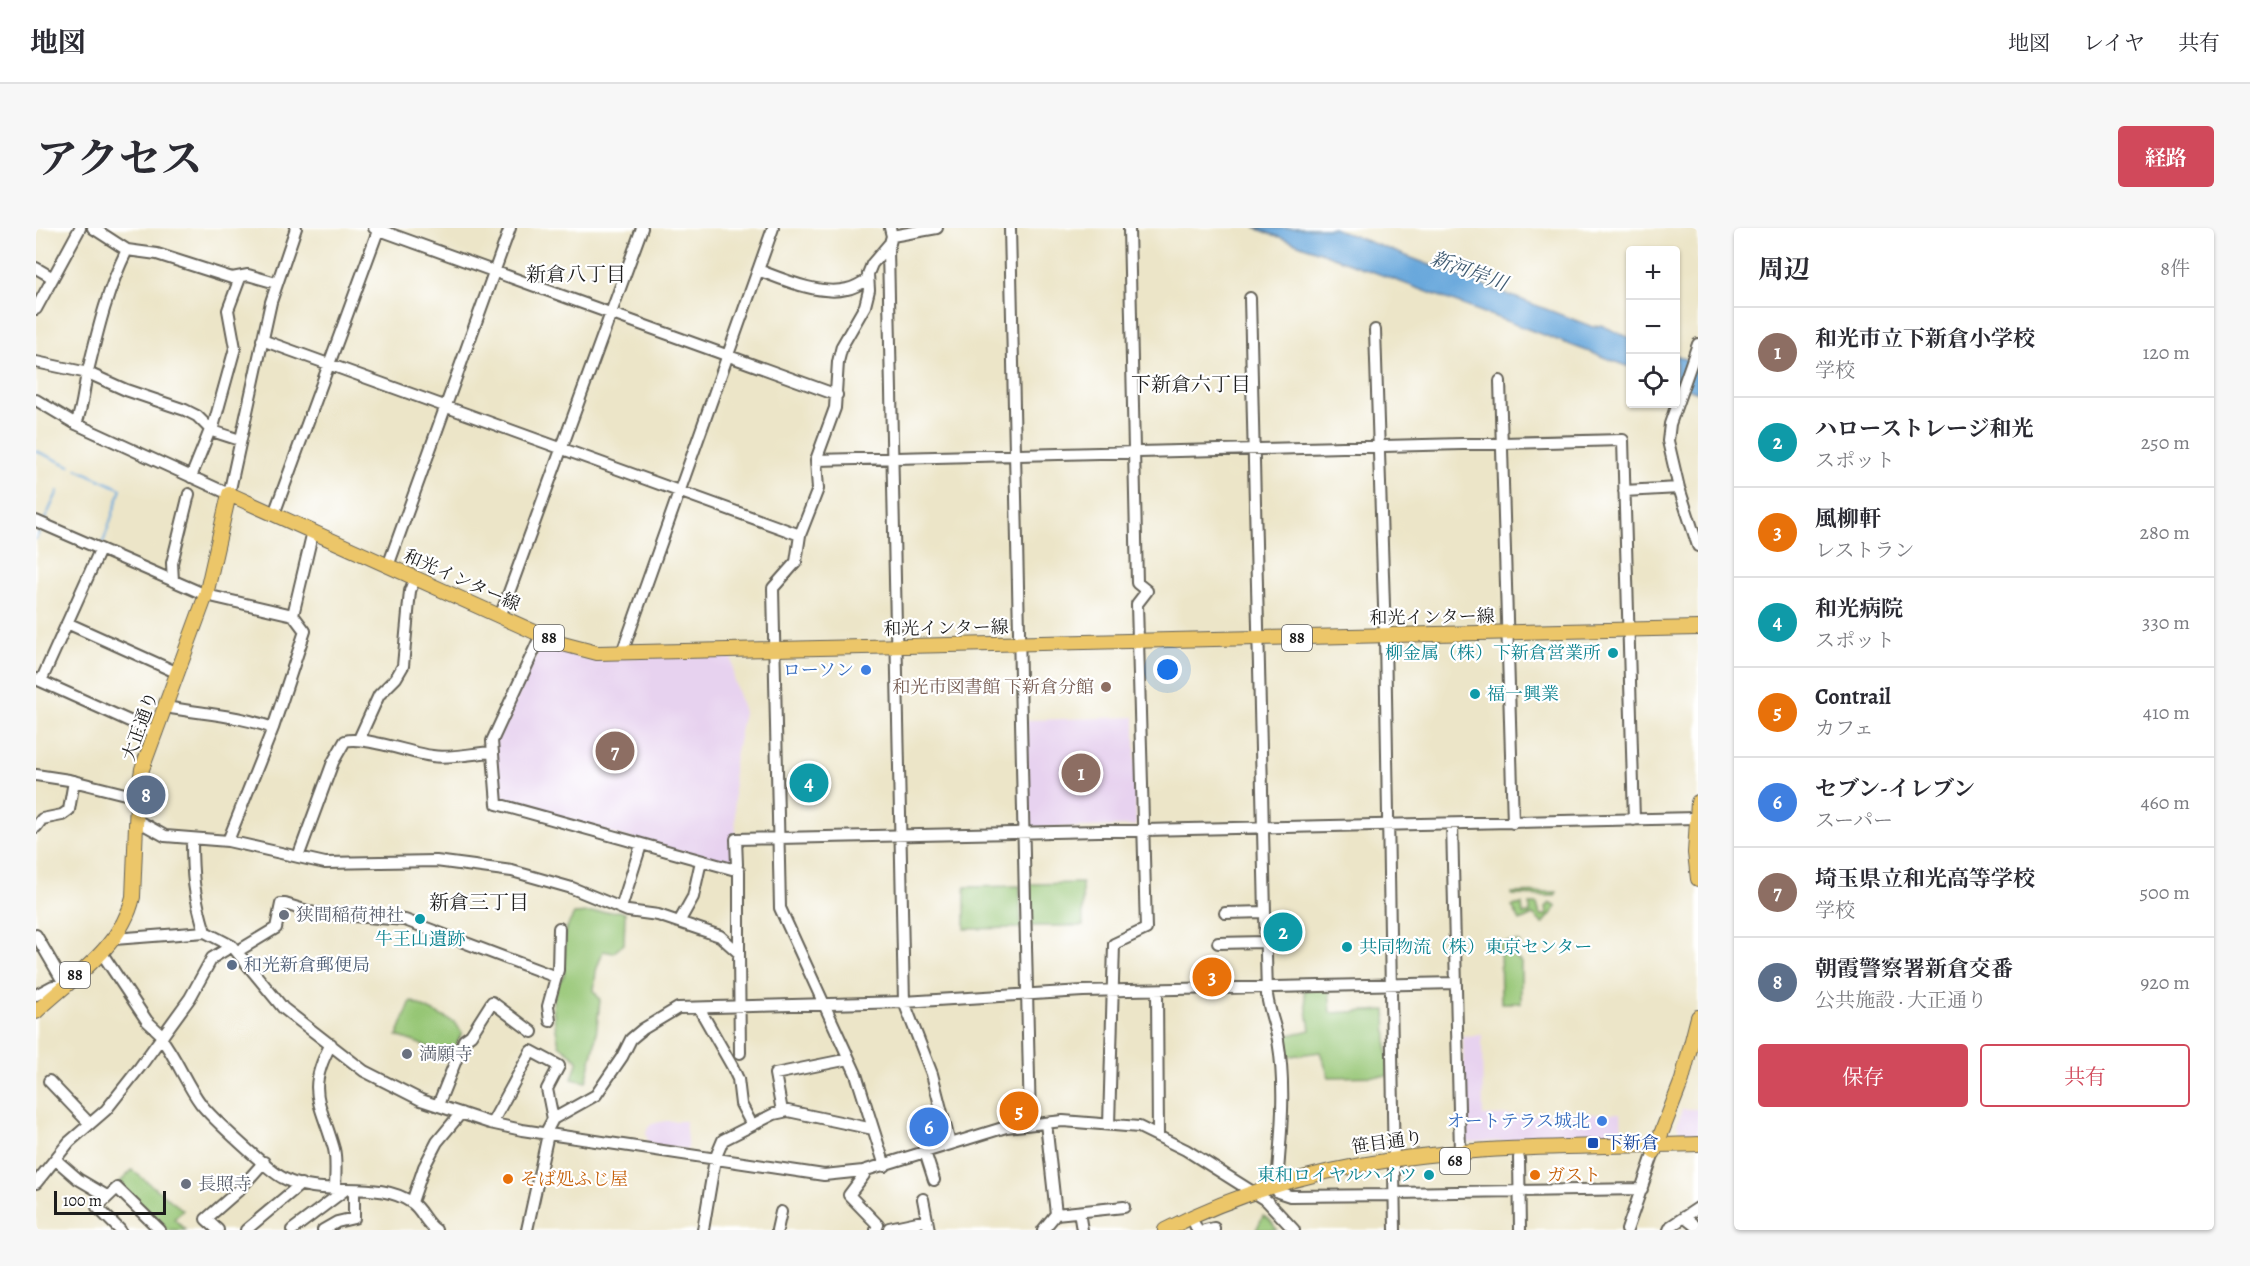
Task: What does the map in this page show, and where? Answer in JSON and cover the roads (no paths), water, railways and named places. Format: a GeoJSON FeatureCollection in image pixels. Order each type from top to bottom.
{"type":"FeatureCollection","features":[{"type":"Feature","properties":{"kind":"main road","name":"和光インター線"},"geometry":{"type":"LineString","coordinates":[[229,494],[580,651],[622,653],[775,650],[1698,628]]}},
{"type":"Feature","properties":{"kind":"main road","name":"大正通り"},"geometry":{"type":"LineString","coordinates":[[36,1012],[114,939],[125,922],[133,897],[137,797],[142,769],[206,595],[229,494]]}},
{"type":"Feature","properties":{"kind":"main road"},"geometry":{"type":"LineString","coordinates":[[1698,802],[1696,818],[1698,879]]}},
{"type":"Feature","properties":{"kind":"main road"},"geometry":{"type":"LineString","coordinates":[[1655,1150],[1682,1080],[1698,1017]]}},
{"type":"Feature","properties":{"kind":"main road","name":"笹目通り"},"geometry":{"type":"LineString","coordinates":[[1165,1230],[1277,1187],[1340,1167],[1395,1162],[1655,1150],[1698,1144]]}},
{"type":"Feature","properties":{"kind":"main road","name":"笹目通り"},"geometry":{"type":"LineString","coordinates":[[1395,1162],[1460,1151],[1655,1150],[1698,1154]]}},
{"type":"Feature","properties":{"kind":"main road","name":"笹目通り"},"geometry":{"type":"LineString","coordinates":[[1195,1229],[1256,1195]]}},
{"type":"Feature","properties":{"kind":"street"},"geometry":{"type":"LineString","coordinates":[[36,309],[80,228]]}},
{"type":"Feature","properties":{"kind":"street"},"geometry":{"type":"LineString","coordinates":[[93,228],[127,250],[157,254],[240,278],[248,275],[276,283]]}},
{"type":"Feature","properties":{"kind":"street"},"geometry":{"type":"LineString","coordinates":[[109,239],[114,228]]}},
{"type":"Feature","properties":{"kind":"street"},"geometry":{"type":"LineString","coordinates":[[36,400],[76,424],[229,494],[276,283],[296,228]]}},
{"type":"Feature","properties":{"kind":"street"},"geometry":{"type":"LineString","coordinates":[[274,514],[330,364],[377,228],[610,315],[837,395]]}},
{"type":"Feature","properties":{"kind":"street"},"geometry":{"type":"LineString","coordinates":[[388,566],[510,228]]}},
{"type":"Feature","properties":{"kind":"street"},"geometry":{"type":"LineString","coordinates":[[500,617],[642,228]]}},
{"type":"Feature","properties":{"kind":"street"},"geometry":{"type":"LineString","coordinates":[[622,653],[622,647],[773,228]]}},
{"type":"Feature","properties":{"kind":"street"},"geometry":{"type":"LineString","coordinates":[[885,1166],[859,1081],[780,908],[773,588],[796,562],[800,535],[818,489],[816,460],[837,395],[838,362],[843,346],[865,306],[872,264],[890,236],[937,228]]}},
{"type":"Feature","properties":{"kind":"street"},"geometry":{"type":"LineString","coordinates":[[1010,228],[1013,456],[1030,1124]]}},
{"type":"Feature","properties":{"kind":"street"},"geometry":{"type":"LineString","coordinates":[[1109,1125],[1114,944],[1146,929],[1137,604],[1147,591],[1137,583],[1129,228]]}},
{"type":"Feature","properties":{"kind":"street"},"geometry":{"type":"LineString","coordinates":[[890,236],[904,1002],[932,1074],[950,1144]]}},
{"type":"Feature","properties":{"kind":"street"},"geometry":{"type":"LineString","coordinates":[[76,424],[83,405],[88,373],[106,298],[127,250]]}},
{"type":"Feature","properties":{"kind":"street"},"geometry":{"type":"LineString","coordinates":[[36,268],[53,278]]}},
{"type":"Feature","properties":{"kind":"street"},"geometry":{"type":"LineString","coordinates":[[758,270],[803,286],[825,289],[846,290],[868,279]]}},
{"type":"Feature","properties":{"kind":"street"},"geometry":{"type":"LineString","coordinates":[[191,477],[211,431],[235,348],[228,310],[240,278]]}},
{"type":"Feature","properties":{"kind":"street"},"geometry":{"type":"LineString","coordinates":[[1250,298],[1265,942],[1269,1012],[1278,1040],[1283,1114],[1277,1187],[1290,1196],[1642,1189]]}},
{"type":"Feature","properties":{"kind":"street"},"geometry":{"type":"LineString","coordinates":[[1375,330],[1389,826],[1395,1230]]}},
{"type":"Feature","properties":{"kind":"street"},"geometry":{"type":"LineString","coordinates":[[262,340],[800,535]]}},
{"type":"Feature","properties":{"kind":"street"},"geometry":{"type":"LineString","coordinates":[[1698,345],[1669,427],[1669,449],[1698,546]]}},
{"type":"Feature","properties":{"kind":"street"},"geometry":{"type":"LineString","coordinates":[[36,362],[88,373],[126,390],[185,410],[197,416],[211,431],[240,440]]}},
{"type":"Feature","properties":{"kind":"street"},"geometry":{"type":"LineString","coordinates":[[1500,381],[1513,823]]}},
{"type":"Feature","properties":{"kind":"street"},"geometry":{"type":"LineString","coordinates":[[816,460],[1623,440],[1634,820]]}},
{"type":"Feature","properties":{"kind":"street"},"geometry":{"type":"LineString","coordinates":[[1624,491],[1679,488]]}},
{"type":"Feature","properties":{"kind":"street"},"geometry":{"type":"LineString","coordinates":[[173,581],[172,563],[189,494]]}},
{"type":"Feature","properties":{"kind":"street"},"geometry":{"type":"LineString","coordinates":[[36,521],[206,595],[293,615],[305,631],[273,728],[228,841]]}},
{"type":"Feature","properties":{"kind":"street"},"geometry":{"type":"LineString","coordinates":[[293,615],[313,531]]}},
{"type":"Feature","properties":{"kind":"street"},"geometry":{"type":"LineString","coordinates":[[100,550],[38,680],[156,733]]}},
{"type":"Feature","properties":{"kind":"street"},"geometry":{"type":"LineString","coordinates":[[359,739],[379,695],[396,678],[403,666],[410,591],[415,578]]}},
{"type":"Feature","properties":{"kind":"street"},"geometry":{"type":"LineString","coordinates":[[67,623],[178,673]]}},
{"type":"Feature","properties":{"kind":"street"},"geometry":{"type":"LineString","coordinates":[[541,635],[492,741],[497,804],[700,861],[736,868]]}},
{"type":"Feature","properties":{"kind":"street"},"geometry":{"type":"LineString","coordinates":[[166,707],[214,716],[228,715],[273,728]]}},
{"type":"Feature","properties":{"kind":"street"},"geometry":{"type":"LineString","coordinates":[[298,857],[339,750],[345,741],[359,739],[371,744],[434,756],[493,752]]}},
{"type":"Feature","properties":{"kind":"street"},"geometry":{"type":"LineString","coordinates":[[36,775],[74,781],[137,797]]}},
{"type":"Feature","properties":{"kind":"street"},"geometry":{"type":"LineString","coordinates":[[36,827],[42,819],[62,815],[69,810],[74,781]]}},
{"type":"Feature","properties":{"kind":"street"},"geometry":{"type":"LineString","coordinates":[[740,1053],[739,871],[736,868],[736,839],[1696,818]]}},
{"type":"Feature","properties":{"kind":"street"},"geometry":{"type":"LineString","coordinates":[[136,820],[165,836],[228,841],[298,857],[343,863],[436,861],[512,871],[572,888],[621,908],[679,921],[720,936],[739,953]]}},
{"type":"Feature","properties":{"kind":"street"},"geometry":{"type":"LineString","coordinates":[[1452,824],[1460,1151]]}},
{"type":"Feature","properties":{"kind":"street"},"geometry":{"type":"LineString","coordinates":[[192,839],[192,884],[205,932]]}},
{"type":"Feature","properties":{"kind":"street"},"geometry":{"type":"LineString","coordinates":[[621,908],[641,844]]}},
{"type":"Feature","properties":{"kind":"street"},"geometry":{"type":"LineString","coordinates":[[679,921],[693,897],[700,861]]}},
{"type":"Feature","properties":{"kind":"street"},"geometry":{"type":"LineString","coordinates":[[36,1183],[69,1142],[106,1110],[190,998],[212,957],[235,949],[276,928],[281,904],[314,914],[405,920],[556,976]]}},
{"type":"Feature","properties":{"kind":"street"},"geometry":{"type":"LineString","coordinates":[[1225,913],[1265,912]]}},
{"type":"Feature","properties":{"kind":"street"},"geometry":{"type":"LineString","coordinates":[[550,1021],[548,1006],[556,976],[559,928]]}},
{"type":"Feature","properties":{"kind":"street"},"geometry":{"type":"LineString","coordinates":[[114,939],[205,932],[235,949],[273,999],[376,1078],[438,1105],[492,1124],[824,1175],[863,1172],[987,1131],[1030,1124],[1076,1121],[1139,1127],[1158,1134],[1256,1195],[1294,1230]]}},
{"type":"Feature","properties":{"kind":"street"},"geometry":{"type":"LineString","coordinates":[[36,935],[64,986],[53,986],[36,995]]}},
{"type":"Feature","properties":{"kind":"street"},"geometry":{"type":"LineString","coordinates":[[1218,944],[1265,942]]}},
{"type":"Feature","properties":{"kind":"street"},"geometry":{"type":"LineString","coordinates":[[101,952],[147,1021],[162,1037],[201,1103],[281,1178],[301,1184],[372,1191],[411,1202],[428,1225],[436,1230]]}},
{"type":"Feature","properties":{"kind":"street"},"geometry":{"type":"LineString","coordinates":[[553,1119],[596,1095],[622,1058],[631,1039],[678,1008],[904,1002],[1113,991],[1456,983]]}},
{"type":"Feature","properties":{"kind":"street"},"geometry":{"type":"LineString","coordinates":[[1156,990],[1158,1134]]}},
{"type":"Feature","properties":{"kind":"street"},"geometry":{"type":"LineString","coordinates":[[438,1105],[464,1040],[471,1035],[492,1002],[532,1032]]}},
{"type":"Feature","properties":{"kind":"street"},"geometry":{"type":"LineString","coordinates":[[699,1008],[738,1079],[741,1104],[752,1125]]}},
{"type":"Feature","properties":{"kind":"street"},"geometry":{"type":"LineString","coordinates":[[323,1230],[337,1222],[354,1218],[316,1093],[319,1069],[331,1044]]}},
{"type":"Feature","properties":{"kind":"street"},"geometry":{"type":"LineString","coordinates":[[492,1124],[531,1051],[559,1066],[546,1095],[553,1119],[547,1134],[527,1230]]}},
{"type":"Feature","properties":{"kind":"street"},"geometry":{"type":"LineString","coordinates":[[782,1111],[775,1074],[849,1059]]}},
{"type":"Feature","properties":{"kind":"street"},"geometry":{"type":"LineString","coordinates":[[49,1081],[90,1124]]}},
{"type":"Feature","properties":{"kind":"street"},"geometry":{"type":"LineString","coordinates":[[703,1230],[715,1159],[723,1140],[782,1111],[796,1111],[830,1121],[873,1128]]}},
{"type":"Feature","properties":{"kind":"street"},"geometry":{"type":"LineString","coordinates":[[411,1202],[424,1167],[437,1142],[460,1113]]}},
{"type":"Feature","properties":{"kind":"street"},"geometry":{"type":"LineString","coordinates":[[1043,1230],[1056,1214],[1046,1123]]}},
{"type":"Feature","properties":{"kind":"street"},"geometry":{"type":"LineString","coordinates":[[1628,1230],[1655,1150]]}},
{"type":"Feature","properties":{"kind":"street"},"geometry":{"type":"LineString","coordinates":[[925,1152],[934,1180]]}},
{"type":"Feature","properties":{"kind":"street"},"geometry":{"type":"LineString","coordinates":[[1519,1158],[1520,1230]]}},
{"type":"Feature","properties":{"kind":"street"},"geometry":{"type":"LineString","coordinates":[[55,1159],[78,1179],[106,1196]]}},
{"type":"Feature","properties":{"kind":"street"},"geometry":{"type":"LineString","coordinates":[[218,1230],[206,1219],[238,1191],[264,1162]]}},
{"type":"Feature","properties":{"kind":"street"},"geometry":{"type":"LineString","coordinates":[[863,1172],[864,1175],[849,1195],[883,1228],[928,1225],[923,1199]]}},
{"type":"Feature","properties":{"kind":"street"},"geometry":{"type":"LineString","coordinates":[[246,1230],[301,1184]]}},
{"type":"Feature","properties":{"kind":"street"},"geometry":{"type":"LineString","coordinates":[[120,1230],[97,1207],[117,1188],[160,1230]]}},
{"type":"Feature","properties":{"kind":"street"},"geometry":{"type":"LineString","coordinates":[[292,1230],[345,1190]]}},
{"type":"Feature","properties":{"kind":"street"},"geometry":{"type":"LineString","coordinates":[[1056,1214],[1124,1207]]}},
{"type":"Feature","properties":{"kind":"street"},"geometry":{"type":"LineString","coordinates":[[1669,1230],[1671,1226],[1698,1208]]}},
{"type":"Feature","properties":{"kind":"street"},"geometry":{"type":"LineString","coordinates":[[777,1230],[781,1212]]}},
{"type":"Feature","properties":{"kind":"street"},"geometry":{"type":"LineString","coordinates":[[1079,1212],[1082,1230]]}},
{"type":"Feature","properties":{"kind":"street"},"geometry":{"type":"LineString","coordinates":[[1684,1217],[1698,1228]]}},
{"type":"Feature","properties":{"kind":"street"},"geometry":{"type":"LineString","coordinates":[[1195,1229],[1214,1230]]}},
{"type":"Feature","properties":{"kind":"water"},"geometry":{"type":"Polygon","coordinates":[[[1255,228],[1333,228],[1593,327],[1601,325],[1626,336],[1626,366],[1255,228]]]}},
{"type":"Feature","properties":{"kind":"water"},"geometry":{"type":"Polygon","coordinates":[[[1680,357],[1698,365],[1698,392],[1680,385],[1680,357]]]}},
{"type":"Feature","properties":{"kind":"waterway"},"geometry":{"type":"LineString","coordinates":[[36,451],[70,466]]}},
{"type":"Feature","properties":{"kind":"waterway"},"geometry":{"type":"LineString","coordinates":[[77,469],[121,489],[102,546]]}},
{"type":"Feature","properties":{"kind":"waterway"},"geometry":{"type":"LineString","coordinates":[[45,519],[58,491]]}},
{"type":"Feature","properties":{"kind":"waterway"},"geometry":{"type":"LineString","coordinates":[[36,539],[41,528]]}},
{"type":"Feature","properties":{"kind":"place","name":"柳金属（株）下新倉営業所"},"geometry":{"type":"Point","coordinates":[1613,653]}},
{"type":"Feature","properties":{"kind":"place","name":"ローソン"},"geometry":{"type":"Point","coordinates":[866,670]}},
{"type":"Feature","properties":{"kind":"place","name":"和光市図書館 下新倉分館"},"geometry":{"type":"Point","coordinates":[1106,687]}},
{"type":"Feature","properties":{"kind":"place","name":"福一興業"},"geometry":{"type":"Point","coordinates":[1475,694]}},
{"type":"Feature","properties":{"kind":"place","name":"埼玉県立和光高等学校"},"geometry":{"type":"Point","coordinates":[615,751]}},
{"type":"Feature","properties":{"kind":"place","name":"和光市立下新倉小学校"},"geometry":{"type":"Point","coordinates":[1081,773]}},
{"type":"Feature","properties":{"kind":"place","name":"和光病院"},"geometry":{"type":"Point","coordinates":[809,783]}},
{"type":"Feature","properties":{"kind":"place","name":"朝霞警察署新倉交番"},"geometry":{"type":"Point","coordinates":[146,795]}},
{"type":"Feature","properties":{"kind":"place","name":"狭間稲荷神社"},"geometry":{"type":"Point","coordinates":[284,915]}},
{"type":"Feature","properties":{"kind":"place","name":"牛王山遺跡"},"geometry":{"type":"Point","coordinates":[420,919]}},
{"type":"Feature","properties":{"kind":"place","name":"ハローストレージ和光"},"geometry":{"type":"Point","coordinates":[1283,932]}},
{"type":"Feature","properties":{"kind":"place","name":"共同物流（株）東京センター"},"geometry":{"type":"Point","coordinates":[1347,947]}},
{"type":"Feature","properties":{"kind":"place","name":"和光新倉郵便局"},"geometry":{"type":"Point","coordinates":[232,965]}},
{"type":"Feature","properties":{"kind":"place","name":"風柳軒"},"geometry":{"type":"Point","coordinates":[1212,977]}},
{"type":"Feature","properties":{"kind":"place","name":"満願寺"},"geometry":{"type":"Point","coordinates":[407,1054]}},
{"type":"Feature","properties":{"kind":"place","name":"Contrail"},"geometry":{"type":"Point","coordinates":[1019,1111]}},
{"type":"Feature","properties":{"kind":"place","name":"オートテラス城北"},"geometry":{"type":"Point","coordinates":[1602,1121]}},
{"type":"Feature","properties":{"kind":"place","name":"セブン-イレブン"},"geometry":{"type":"Point","coordinates":[929,1127]}},
{"type":"Feature","properties":{"kind":"place","name":"下新倉"},"geometry":{"type":"Point","coordinates":[1593,1143]}},
{"type":"Feature","properties":{"kind":"place","name":"東和ロイヤルハイツ"},"geometry":{"type":"Point","coordinates":[1429,1175]}},
{"type":"Feature","properties":{"kind":"place","name":"ガスト"},"geometry":{"type":"Point","coordinates":[1535,1175]}},
{"type":"Feature","properties":{"kind":"place","name":"そば処ふじ屋"},"geometry":{"type":"Point","coordinates":[508,1179]}},
{"type":"Feature","properties":{"kind":"place","name":"長照寺"},"geometry":{"type":"Point","coordinates":[186,1184]}},
{"type":"Feature","properties":{"kind":"district","name":"新倉八丁目"},"geometry":{"type":"Point","coordinates":[576,274]}},
{"type":"Feature","properties":{"kind":"district","name":"下新倉六丁目"},"geometry":{"type":"Point","coordinates":[1191,384]}},
{"type":"Feature","properties":{"kind":"district","name":"新倉三丁目"},"geometry":{"type":"Point","coordinates":[479,902]}},
{"type":"Feature","properties":{"kind":"water label","name":"新河岸川"},"geometry":{"type":"Point","coordinates":[1469,271]}}]}
